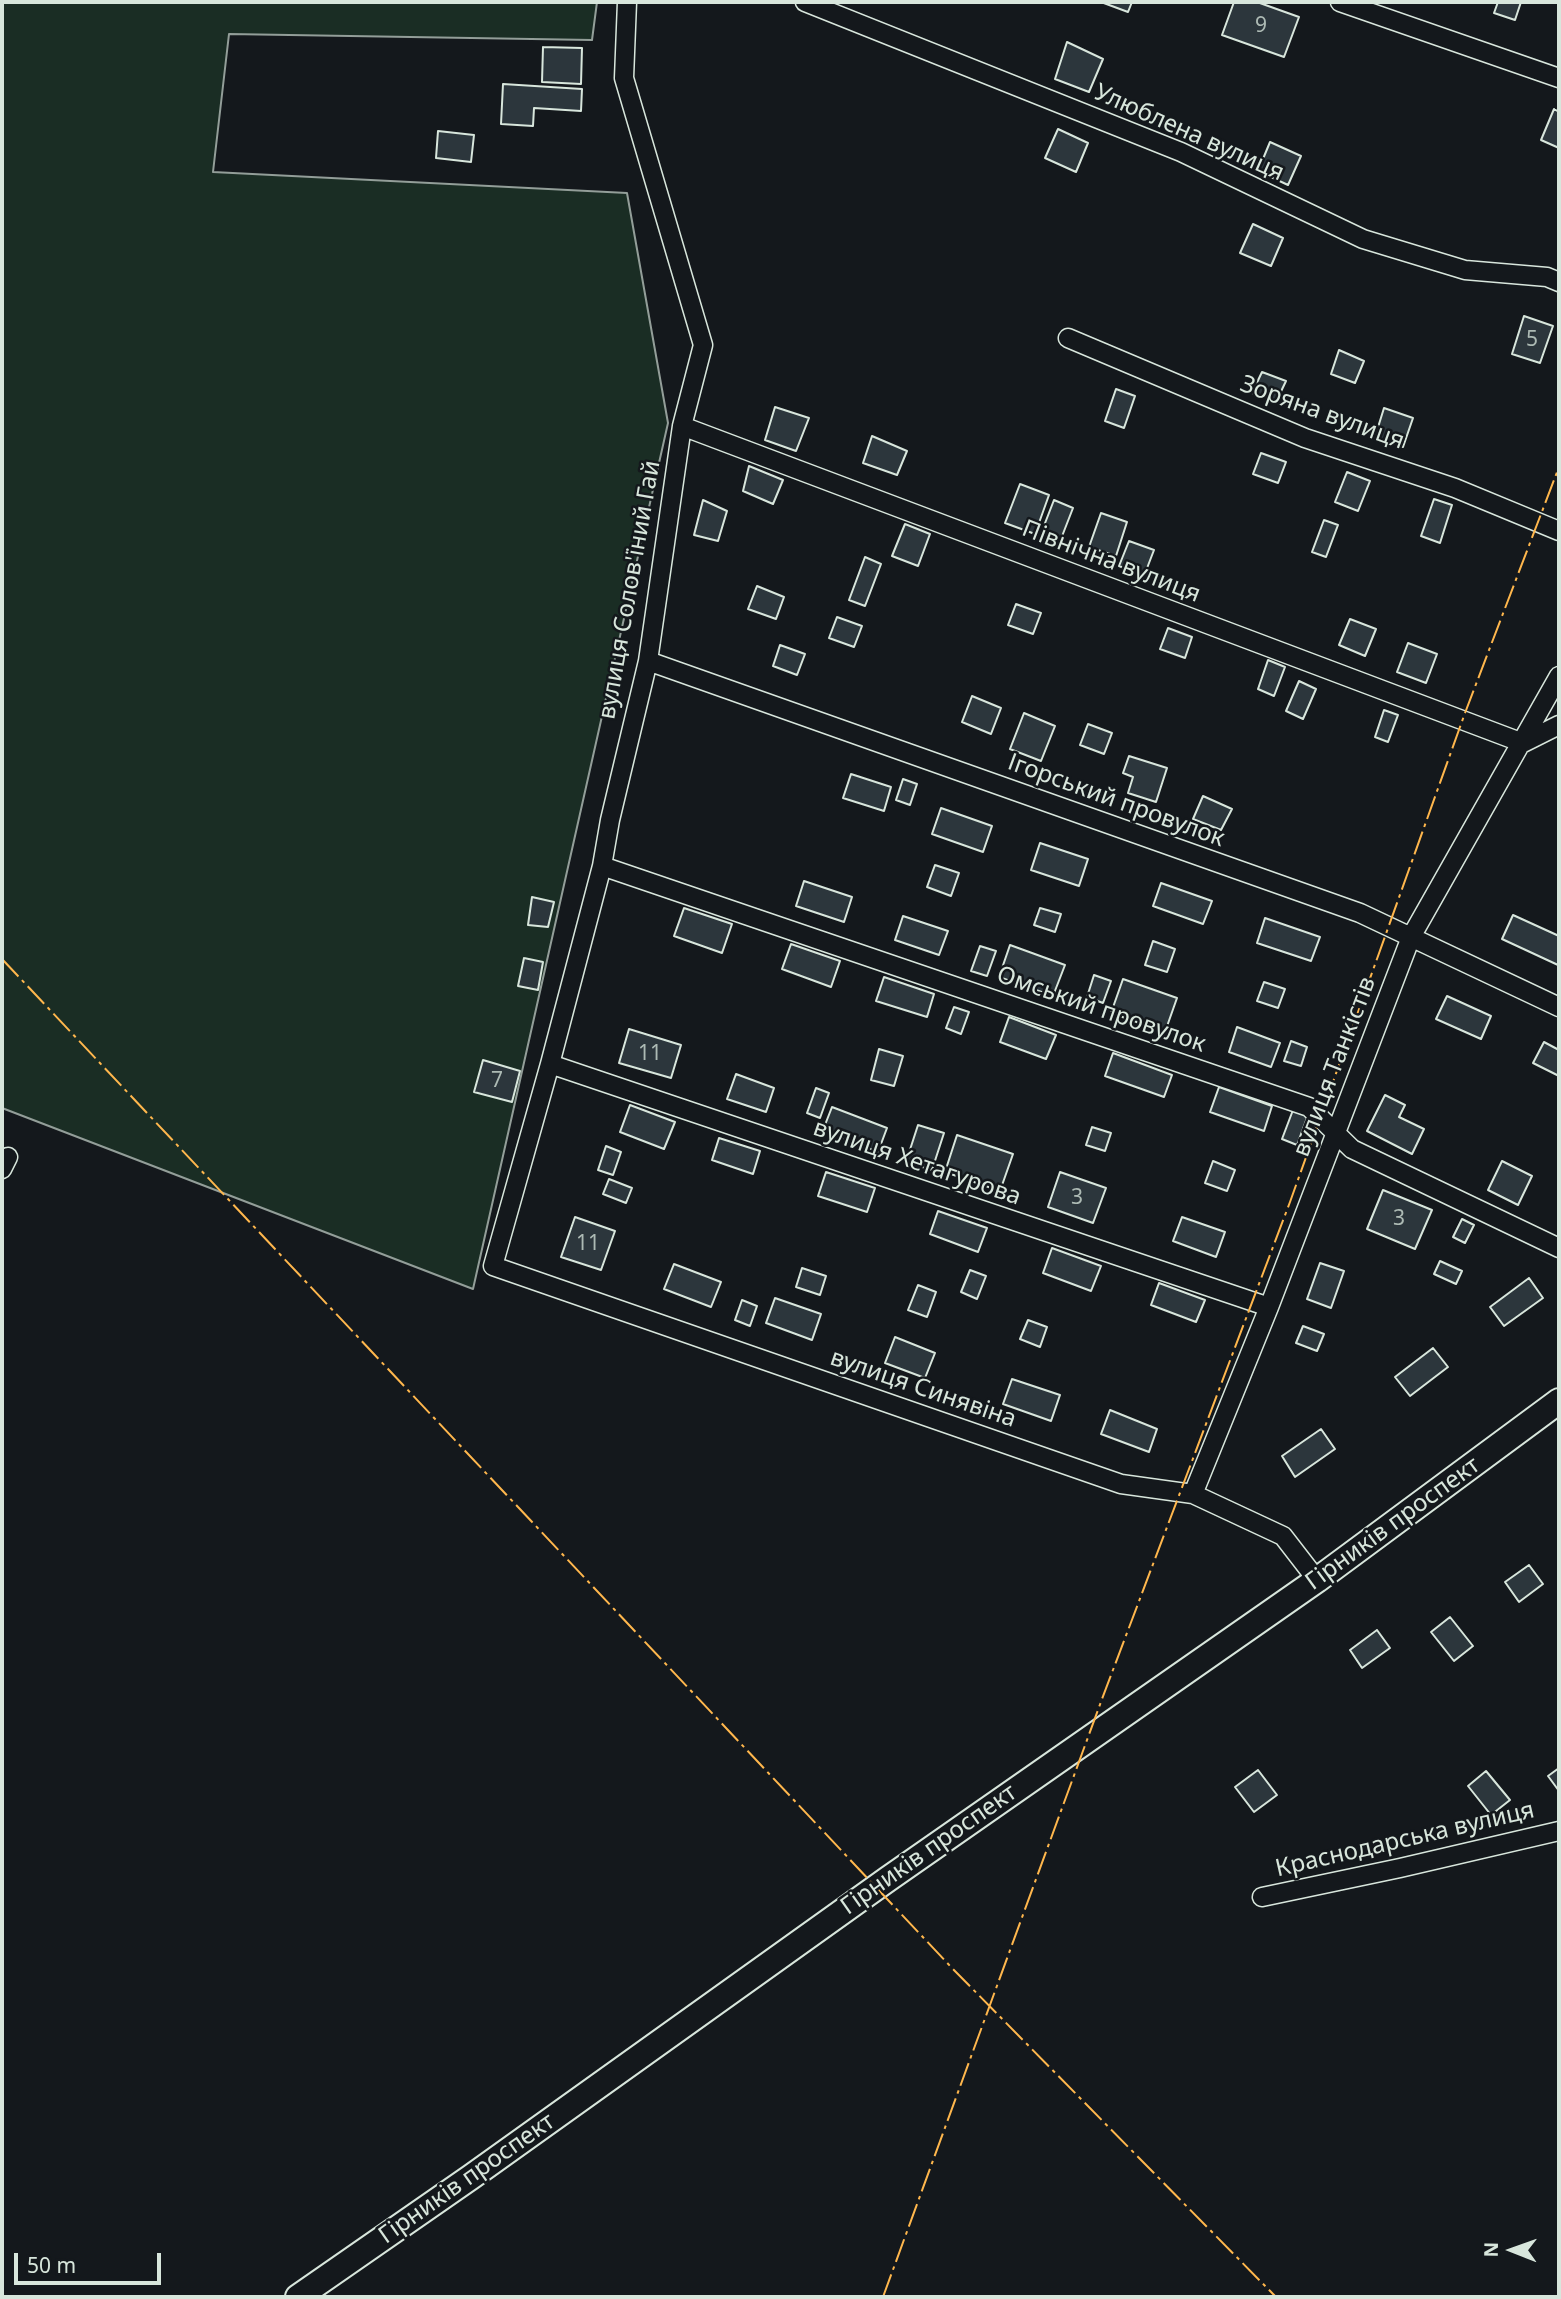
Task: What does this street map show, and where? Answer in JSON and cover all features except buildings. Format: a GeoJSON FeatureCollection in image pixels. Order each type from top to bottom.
{"type":"FeatureCollection","features":[{"type":"Feature","properties":{"kind":"main road","name":"Гірників проспект"},"geometry":{"type":"LineString","coordinates":[[298,2297],[471,2177],[899,1871],[1317,1580],[1559,1401]]}},
{"type":"Feature","properties":{"kind":"street","name":"вулиця Солов'їний Гай"},"geometry":{"type":"LineString","coordinates":[[493,1266],[550,1065],[602,866],[610,820],[648,661],[682,426],[703,345],[624,78],[626,2]]}},
{"type":"Feature","properties":{"kind":"street","name":"Улюблена вулиця"},"geometry":{"type":"LineString","coordinates":[[805,2],[1181,152],[1363,239],[1465,270],[1547,277],[1559,282]]}},
{"type":"Feature","properties":{"kind":"street"},"geometry":{"type":"LineString","coordinates":[[1340,2],[1559,78]]}},
{"type":"Feature","properties":{"kind":"street","name":"Зоряна вулиця"},"geometry":{"type":"LineString","coordinates":[[1068,338],[1305,438],[1455,488],[1559,531]]}},
{"type":"Feature","properties":{"kind":"street","name":"Північна вулиця"},"geometry":{"type":"LineString","coordinates":[[682,426],[1523,743]]}},
{"type":"Feature","properties":{"kind":"street","name":"Ігорський провулок"},"geometry":{"type":"LineString","coordinates":[[648,661],[1360,913],[1559,1007]]}},
{"type":"Feature","properties":{"kind":"street","name":"вулиця Танкістів"},"geometry":{"type":"LineString","coordinates":[[1193,1494],[1269,1307],[1411,937],[1559,676]]}},
{"type":"Feature","properties":{"kind":"street"},"geometry":{"type":"LineString","coordinates":[[1523,743],[1559,725]]}},
{"type":"Feature","properties":{"kind":"street","name":"Омський провулок"},"geometry":{"type":"LineString","coordinates":[[602,866],[1309,1107],[1352,1149],[1559,1248]]}},
{"type":"Feature","properties":{"kind":"street","name":"вулиця Хетагурова"},"geometry":{"type":"LineString","coordinates":[[550,1065],[1269,1307]]}},
{"type":"Feature","properties":{"kind":"street","name":"вулиця Синявіна"},"geometry":{"type":"LineString","coordinates":[[493,1266],[1121,1484],[1193,1494],[1283,1536],[1317,1580]]}},
{"type":"Feature","properties":{"kind":"street","name":"Краснодарська вулиця"},"geometry":{"type":"LineString","coordinates":[[1262,1897],[1559,1831]]}},
{"type":"Feature","properties":{"kind":"green space"},"geometry":{"type":"Polygon","coordinates":[[[2,2],[597,2],[592,40],[229,34],[213,172],[627,193],[668,423],[473,1289],[2,1108],[2,2]]]}},
{"type":"Feature","properties":{"kind":"power"},"geometry":{"type":"LineString","coordinates":[[883,2297],[1102,1699],[1290,1202],[1465,713],[1559,467]]}},
{"type":"Feature","properties":{"kind":"power"},"geometry":{"type":"LineString","coordinates":[[2,959],[952,1968],[1276,2297]]}}]}
